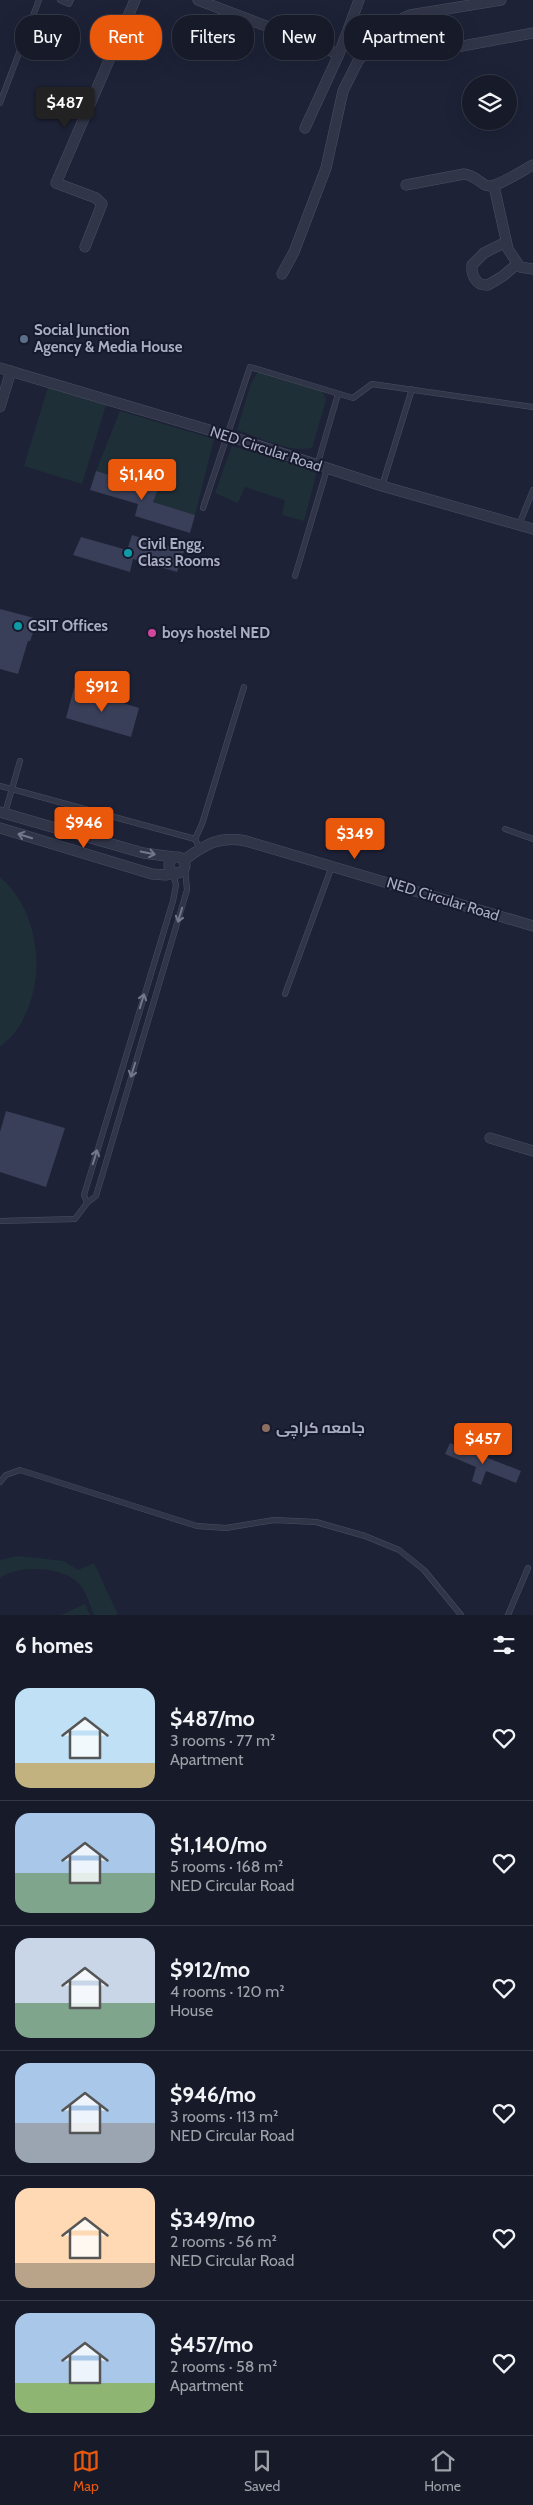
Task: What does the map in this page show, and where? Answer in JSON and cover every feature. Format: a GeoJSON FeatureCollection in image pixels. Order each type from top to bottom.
{"type":"FeatureCollection","features":[{"type":"Feature","properties":{"kind":"street"},"geometry":{"type":"LineString","coordinates":[[85,247],[102,204],[96,198],[56,182],[135,0]]}},
{"type":"Feature","properties":{"kind":"street"},"geometry":{"type":"LineString","coordinates":[[198,0],[339,54]]}},
{"type":"Feature","properties":{"kind":"street"},"geometry":{"type":"LineString","coordinates":[[305,128],[339,54],[359,0]]}},
{"type":"Feature","properties":{"kind":"street"},"geometry":{"type":"LineString","coordinates":[[282,274],[294,252],[326,168],[343,91],[358,61],[376,39],[393,23],[410,16],[501,0]]}},
{"type":"Feature","properties":{"kind":"street"},"geometry":{"type":"LineString","coordinates":[[463,46],[533,33]]}},
{"type":"Feature","properties":{"kind":"street"},"geometry":{"type":"LineString","coordinates":[[406,185],[464,174],[473,175],[486,186],[494,186],[533,165]]}},
{"type":"Feature","properties":{"kind":"street"},"geometry":{"type":"LineString","coordinates":[[494,186],[508,249],[520,267],[533,269]]}},
{"type":"Feature","properties":{"kind":"street"},"geometry":{"type":"LineString","coordinates":[[506,242],[477,259],[472,265],[474,279],[478,283],[488,285],[517,264]]}},
{"type":"Feature","properties":{"kind":"street","name":"NED Circular Road"},"geometry":{"type":"LineString","coordinates":[[0,368],[226,435],[322,468],[533,529]]}},
{"type":"Feature","properties":{"kind":"street"},"geometry":{"type":"LineString","coordinates":[[0,407],[11,371]]}},
{"type":"Feature","properties":{"kind":"street"},"geometry":{"type":"LineString","coordinates":[[2,813],[181,862]]}},
{"type":"Feature","properties":{"kind":"street"},"geometry":{"type":"LineString","coordinates":[[0,828],[152,874],[173,873],[169,863],[181,862]]}},
{"type":"Feature","properties":{"kind":"street","name":"NED Circular Road"},"geometry":{"type":"LineString","coordinates":[[173,873],[180,873],[181,862],[200,849],[223,839],[234,839],[533,926]]}},
{"type":"Feature","properties":{"kind":"street"},"geometry":{"type":"LineString","coordinates":[[490,1138],[533,1151]]}},
{"type":"Feature","properties":{"kind":"lane"},"geometry":{"type":"LineString","coordinates":[[0,103],[39,0]]}},
{"type":"Feature","properties":{"kind":"lane"},"geometry":{"type":"LineString","coordinates":[[60,0],[69,4],[71,0]]}},
{"type":"Feature","properties":{"kind":"lane"},"geometry":{"type":"LineString","coordinates":[[202,508],[250,367],[353,398],[372,384],[533,407]]}},
{"type":"Feature","properties":{"kind":"lane"},"geometry":{"type":"LineString","coordinates":[[382,486],[412,389]]}},
{"type":"Feature","properties":{"kind":"lane"},"geometry":{"type":"LineString","coordinates":[[295,576],[338,394]]}},
{"type":"Feature","properties":{"kind":"lane"},"geometry":{"type":"LineString","coordinates":[[519,525],[533,490]]}},
{"type":"Feature","properties":{"kind":"lane"},"geometry":{"type":"LineString","coordinates":[[195,839],[202,824],[244,687]]}},
{"type":"Feature","properties":{"kind":"lane"},"geometry":{"type":"LineString","coordinates":[[2,813],[12,789],[20,760]]}},
{"type":"Feature","properties":{"kind":"lane"},"geometry":{"type":"LineString","coordinates":[[0,786],[195,839],[200,849]]}},
{"type":"Feature","properties":{"kind":"lane"},"geometry":{"type":"LineString","coordinates":[[505,829],[533,839]]}},
{"type":"Feature","properties":{"kind":"lane"},"geometry":{"type":"LineString","coordinates":[[0,1221],[76,1219],[87,1203],[96,1196],[185,900],[188,883],[181,862]]}},
{"type":"Feature","properties":{"kind":"lane"},"geometry":{"type":"LineString","coordinates":[[285,994],[332,866]]}},
{"type":"Feature","properties":{"kind":"lane"},"geometry":{"type":"LineString","coordinates":[[87,1203],[84,1195],[173,901],[176,885],[173,873]]}},
{"type":"Feature","properties":{"kind":"lane"},"geometry":{"type":"LineString","coordinates":[[0,1482],[6,1475],[20,1470],[197,1526],[226,1528],[274,1520],[316,1522],[365,1536],[398,1550],[424,1570],[461,1615]]}},
{"type":"Feature","properties":{"kind":"lane"},"geometry":{"type":"LineString","coordinates":[[508,1615],[528,1568]]}},
{"type":"Feature","properties":{"kind":"shaded area"},"geometry":{"type":"Polygon","coordinates":[[[259,370],[321,388],[326,400],[312,448],[303,449],[274,444],[237,430],[251,383],[259,370]]]}},
{"type":"Feature","properties":{"kind":"shaded area"},"geometry":{"type":"Polygon","coordinates":[[[48,387],[106,405],[82,484],[24,466],[48,387]]]}},
{"type":"Feature","properties":{"kind":"shaded area"},"geometry":{"type":"Polygon","coordinates":[[[120,411],[214,439],[195,515],[153,502],[157,489],[96,471],[120,411]]]}},
{"type":"Feature","properties":{"kind":"shaded area"},"geometry":{"type":"Polygon","coordinates":[[[232,446],[317,471],[304,521],[282,515],[285,500],[245,487],[238,503],[215,493],[232,446]]]}},
{"type":"Feature","properties":{"kind":"shaded area"},"geometry":{"type":"Polygon","coordinates":[[[0,877],[14,892],[25,910],[32,930],[36,951],[36,972],[33,993],[26,1013],[14,1033],[0,1047],[0,877]]]}},
{"type":"Feature","properties":{"kind":"shaded area"},"geometry":{"type":"Polygon","coordinates":[[[18,1556],[64,1561],[78,1570],[94,1563],[118,1615],[94,1615],[81,1586],[65,1574],[42,1569],[30,1569],[8,1574],[0,1578],[0,1560],[18,1556]]]}},
{"type":"Feature","properties":{"kind":"shaded area"},"geometry":{"type":"Polygon","coordinates":[[[85,1604],[90,1615],[61,1615],[85,1604]]]}},
{"type":"Feature","properties":{"kind":"building"},"geometry":{"type":"Polygon","coordinates":[[[96,471],[158,489],[153,502],[195,515],[190,533],[135,516],[138,504],[90,490],[96,471]]]}},
{"type":"Feature","properties":{"kind":"building","name":"Civil Engg. Class Rooms"},"geometry":{"type":"Polygon","coordinates":[[[132,535],[184,551],[177,572],[133,559],[130,572],[73,555],[81,537],[127,550],[132,535]]]}},
{"type":"Feature","properties":{"kind":"building"},"geometry":{"type":"Polygon","coordinates":[[[0,609],[38,619],[30,641],[28,641],[18,674],[0,669],[0,609]]]}},
{"type":"Feature","properties":{"kind":"building"},"geometry":{"type":"Polygon","coordinates":[[[74,688],[139,708],[131,737],[66,718],[74,688]]]}},
{"type":"Feature","properties":{"kind":"building"},"geometry":{"type":"Polygon","coordinates":[[[6,1111],[65,1128],[46,1187],[0,1172],[0,1132],[6,1111]]]}},
{"type":"Feature","properties":{"kind":"building"},"geometry":{"type":"Polygon","coordinates":[[[450,1443],[521,1471],[516,1483],[486,1471],[481,1485],[472,1481],[476,1467],[445,1454],[450,1443]]]}},
{"type":"Feature","properties":{"kind":"place","name":"Social Junction Agency & Media House"},"geometry":{"type":"Point","coordinates":[24,339]}},
{"type":"Feature","properties":{"kind":"place","name":"Civil Engg. Class Rooms"},"geometry":{"type":"Point","coordinates":[128,553]}},
{"type":"Feature","properties":{"kind":"place","name":"CSIT Offices"},"geometry":{"type":"Point","coordinates":[18,626]}},
{"type":"Feature","properties":{"kind":"place","name":"boys hostel NED"},"geometry":{"type":"Point","coordinates":[152,633]}},
{"type":"Feature","properties":{"kind":"place","name":"جامعہ کراچی"},"geometry":{"type":"Point","coordinates":[266,1428]}}]}
